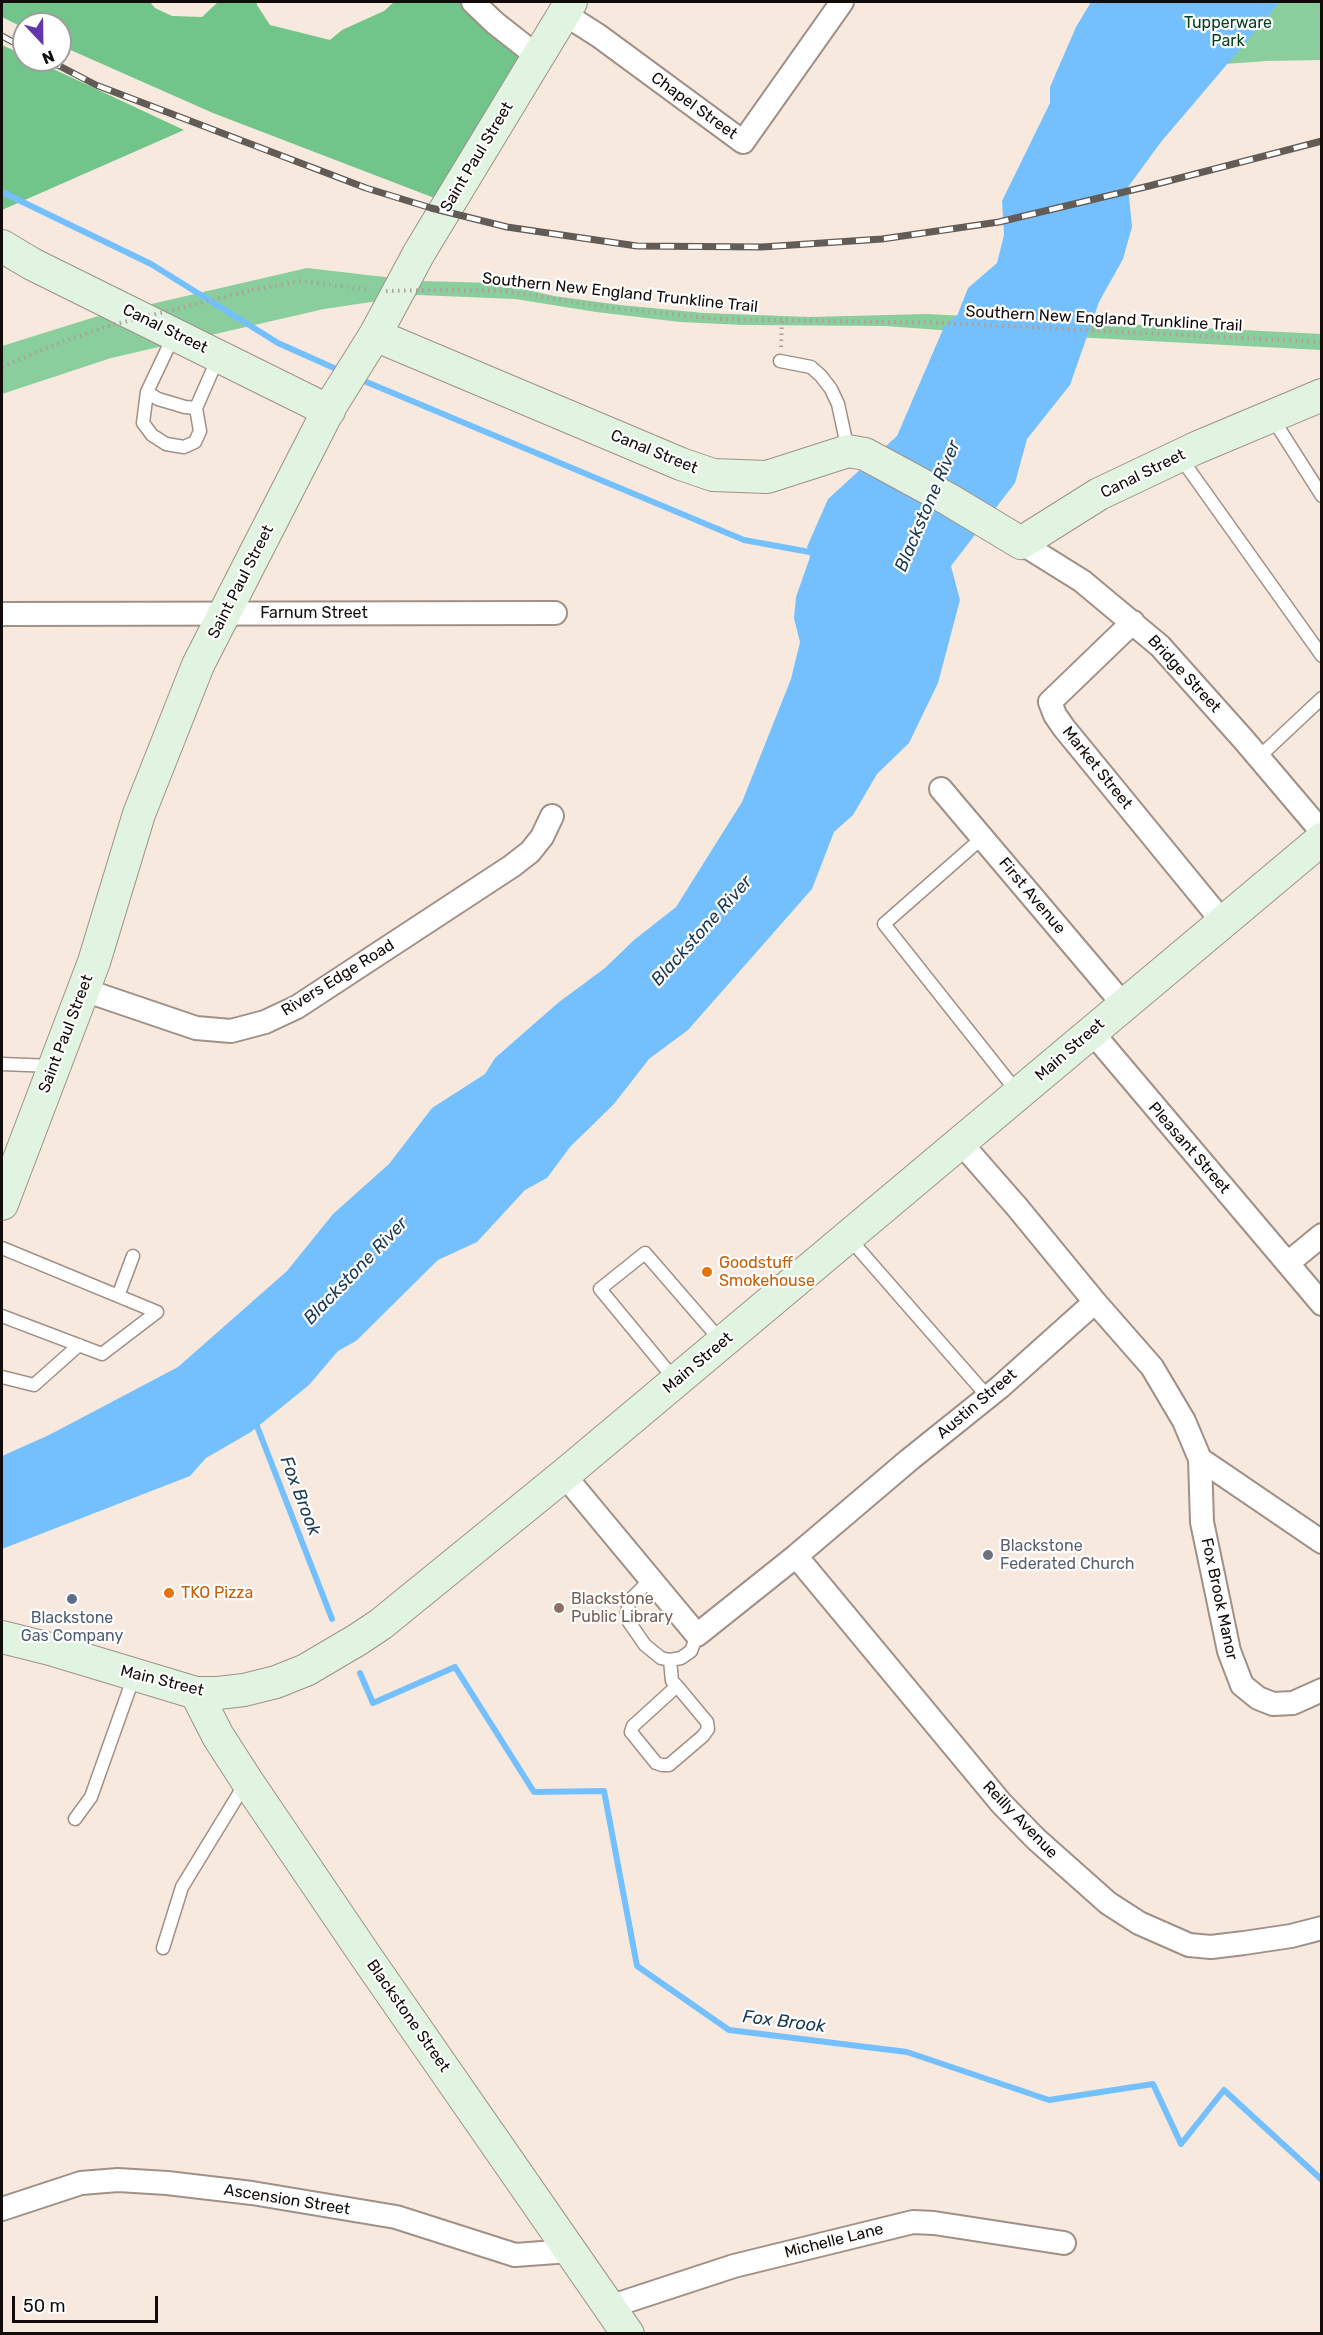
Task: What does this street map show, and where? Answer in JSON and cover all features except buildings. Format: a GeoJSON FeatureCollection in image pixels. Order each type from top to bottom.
{"type":"FeatureCollection","features":[{"type":"Feature","properties":{"kind":"main road","name":"Saint Paul Street"},"geometry":{"type":"LineString","coordinates":[[2,1204],[103,937],[139,814],[198,665],[329,411],[375,335],[419,253],[567,7]]}},
{"type":"Feature","properties":{"kind":"main road","name":"Canal Street"},"geometry":{"type":"LineString","coordinates":[[2,246],[32,264],[329,411]]}},
{"type":"Feature","properties":{"kind":"main road","name":"Canal Street"},"geometry":{"type":"LineString","coordinates":[[375,335],[681,464],[713,475],[767,477],[857,453]]}},
{"type":"Feature","properties":{"kind":"main road","name":"Canal Street"},"geometry":{"type":"LineString","coordinates":[[1012,538],[1099,494],[1322,395]]}},
{"type":"Feature","properties":{"kind":"main road"},"geometry":{"type":"LineString","coordinates":[[857,453],[948,499],[1012,538]]}},
{"type":"Feature","properties":{"kind":"main road","name":"Main Street"},"geometry":{"type":"LineString","coordinates":[[2,1637],[196,1693],[244,1690],[276,1682],[306,1670],[332,1655],[381,1624],[564,1475],[1322,838]]}},
{"type":"Feature","properties":{"kind":"main road","name":"Blackstone Street"},"geometry":{"type":"LineString","coordinates":[[196,1693],[218,1736],[247,1781],[628,2334]]}},
{"type":"Feature","properties":{"kind":"street"},"geometry":{"type":"LineString","coordinates":[[473,2],[495,23],[537,56]]}},
{"type":"Feature","properties":{"kind":"street","name":"Chapel Street"},"geometry":{"type":"LineString","coordinates":[[567,7],[599,36],[743,142],[843,2]]}},
{"type":"Feature","properties":{"kind":"street","name":"Bridge Street"},"geometry":{"type":"LineString","coordinates":[[1012,538],[1082,581],[1160,646],[1322,832]]}},
{"type":"Feature","properties":{"kind":"street","name":"Farnum Street"},"geometry":{"type":"LineString","coordinates":[[2,614],[555,613]]}},
{"type":"Feature","properties":{"kind":"street","name":"Market Street"},"geometry":{"type":"LineString","coordinates":[[1133,622],[1050,702],[1055,715],[1222,921]]}},
{"type":"Feature","properties":{"kind":"street","name":"First Avenue"},"geometry":{"type":"LineString","coordinates":[[940,789],[1123,1004]]}},
{"type":"Feature","properties":{"kind":"street","name":"Rivers Edge Road"},"geometry":{"type":"LineString","coordinates":[[84,990],[196,1028],[231,1030],[265,1022],[297,1006],[512,866],[543,837],[552,816]]}},
{"type":"Feature","properties":{"kind":"street","name":"Pleasant Street"},"geometry":{"type":"LineString","coordinates":[[1091,1031],[1158,1113],[1322,1304]]}},
{"type":"Feature","properties":{"kind":"street"},"geometry":{"type":"LineString","coordinates":[[961,1143],[1095,1302]]}},
{"type":"Feature","properties":{"kind":"street"},"geometry":{"type":"LineString","coordinates":[[1288,1263],[1322,1235]]}},
{"type":"Feature","properties":{"kind":"street","name":"Austin Street"},"geometry":{"type":"LineString","coordinates":[[697,1635],[988,1397],[1095,1302]]}},
{"type":"Feature","properties":{"kind":"street","name":"Fox Brook Manor"},"geometry":{"type":"LineString","coordinates":[[1095,1302],[1152,1367],[1184,1420],[1200,1459],[1202,1522],[1228,1651],[1242,1685],[1258,1698],[1273,1704],[1293,1703],[1322,1690]]}},
{"type":"Feature","properties":{"kind":"street"},"geometry":{"type":"LineString","coordinates":[[1200,1459],[1322,1542]]}},
{"type":"Feature","properties":{"kind":"street"},"geometry":{"type":"LineString","coordinates":[[564,1475],[697,1635]]}},
{"type":"Feature","properties":{"kind":"street","name":"Reilly Avenue"},"geometry":{"type":"LineString","coordinates":[[796,1556],[1001,1803],[1036,1839],[1108,1904],[1139,1923],[1189,1945],[1211,1947],[1244,1943],[1291,1936],[1322,1928]]}},
{"type":"Feature","properties":{"kind":"street","name":"Ascension Street"},"geometry":{"type":"LineString","coordinates":[[2,2209],[81,2183],[118,2180],[167,2183],[252,2193],[396,2217],[514,2255],[570,2251]]}},
{"type":"Feature","properties":{"kind":"street","name":"Michelle Lane"},"geometry":{"type":"LineString","coordinates":[[609,2307],[734,2266],[913,2222],[934,2223],[1064,2243]]}},
{"type":"Feature","properties":{"kind":"lane"},"geometry":{"type":"LineString","coordinates":[[174,334],[147,392],[143,423],[152,435],[166,444],[184,447],[195,442],[200,431],[196,408],[219,356]]}},
{"type":"Feature","properties":{"kind":"lane"},"geometry":{"type":"LineString","coordinates":[[780,361],[811,367],[821,376],[831,389],[857,453]]}},
{"type":"Feature","properties":{"kind":"lane"},"geometry":{"type":"LineString","coordinates":[[147,392],[158,399],[196,408]]}},
{"type":"Feature","properties":{"kind":"lane"},"geometry":{"type":"LineString","coordinates":[[1271,416],[1322,496]]}},
{"type":"Feature","properties":{"kind":"lane"},"geometry":{"type":"LineString","coordinates":[[1180,457],[1322,656]]}},
{"type":"Feature","properties":{"kind":"lane"},"geometry":{"type":"LineString","coordinates":[[1259,757],[1322,698]]}},
{"type":"Feature","properties":{"kind":"lane"},"geometry":{"type":"LineString","coordinates":[[982,838],[884,924],[1019,1094]]}},
{"type":"Feature","properties":{"kind":"lane"},"geometry":{"type":"LineString","coordinates":[[2,1064],[54,1066]]}},
{"type":"Feature","properties":{"kind":"lane"},"geometry":{"type":"LineString","coordinates":[[848,1237],[988,1397]]}},
{"type":"Feature","properties":{"kind":"lane"},"geometry":{"type":"LineString","coordinates":[[2,1248],[157,1312],[102,1354],[2,1316]]}},
{"type":"Feature","properties":{"kind":"lane"},"geometry":{"type":"LineString","coordinates":[[677,1381],[600,1289],[645,1253],[722,1342]]}},
{"type":"Feature","properties":{"kind":"lane"},"geometry":{"type":"LineString","coordinates":[[118,1296],[133,1256]]}},
{"type":"Feature","properties":{"kind":"lane"},"geometry":{"type":"LineString","coordinates":[[2,1377],[34,1384],[80,1345]]}},
{"type":"Feature","properties":{"kind":"lane"},"geometry":{"type":"LineString","coordinates":[[651,1579],[630,1600],[627,1612],[629,1622],[645,1645],[661,1658],[670,1660],[681,1658],[691,1650],[697,1635]]}},
{"type":"Feature","properties":{"kind":"lane"},"geometry":{"type":"LineString","coordinates":[[670,1660],[672,1681],[677,1686],[707,1722],[708,1729],[669,1765],[662,1765],[656,1763],[631,1732],[633,1726],[677,1686]]}},
{"type":"Feature","properties":{"kind":"lane"},"geometry":{"type":"LineString","coordinates":[[75,1819],[95,1788],[135,1675]]}},
{"type":"Feature","properties":{"kind":"lane"},"geometry":{"type":"LineString","coordinates":[[163,1948],[182,1887],[247,1781]]}},
{"type":"Feature","properties":{"kind":"path","name":"Southern New England Trunkline Trail"},"geometry":{"type":"LineString","coordinates":[[2,368],[61,342],[108,326],[252,290],[301,281],[323,282],[360,290],[506,291],[605,307],[717,319],[948,323],[1322,342]]}},
{"type":"Feature","properties":{"kind":"path"},"geometry":{"type":"LineString","coordinates":[[780,361],[782,321]]}},
{"type":"Feature","properties":{"kind":"green space"},"geometry":{"type":"Polygon","coordinates":[[[2,2],[150,2],[155,8],[172,16],[202,17],[218,2],[257,2],[270,25],[330,40],[342,30],[384,11],[394,2],[471,2],[532,45],[450,204],[213,113],[72,51],[72,12],[12,12],[12,22],[2,17],[2,2]]]}},
{"type":"Feature","properties":{"kind":"green space","name":"Tupperware Park"},"geometry":{"type":"Polygon","coordinates":[[[1197,2],[1321,2],[1321,60],[1196,66],[1197,2]]]}},
{"type":"Feature","properties":{"kind":"green space"},"geometry":{"type":"Polygon","coordinates":[[[2,45],[12,50],[12,72],[60,72],[184,130],[2,210],[2,45]]]}},
{"type":"Feature","properties":{"kind":"green space"},"geometry":{"type":"Polygon","coordinates":[[[307,268],[419,281],[497,283],[554,296],[704,313],[809,317],[927,314],[1322,334],[1321,350],[885,326],[680,322],[515,299],[418,295],[324,309],[111,358],[2,394],[2,346],[95,317],[307,268]]]}},
{"type":"Feature","properties":{"kind":"water","name":"Blackstone River"},"geometry":{"type":"Polygon","coordinates":[[[1091,2],[1280,2],[1161,142],[1128,187],[1132,227],[1123,259],[1099,302],[1070,385],[1027,439],[1015,483],[951,566],[960,600],[938,683],[909,743],[877,774],[853,815],[834,832],[812,889],[688,1030],[649,1059],[614,1104],[570,1147],[547,1178],[525,1190],[477,1242],[438,1260],[356,1341],[338,1351],[309,1385],[251,1432],[206,1458],[190,1476],[2,1549],[2,1456],[49,1435],[178,1367],[287,1271],[333,1214],[389,1164],[432,1108],[485,1074],[495,1058],[559,1002],[605,968],[634,940],[676,907],[742,802],[791,679],[800,642],[794,618],[796,597],[810,557],[807,547],[828,499],[897,436],[944,327],[957,316],[968,288],[997,263],[1004,235],[1002,201],[1050,103],[1050,87],[1076,27],[1091,2]]]}},
{"type":"Feature","properties":{"kind":"waterway"},"geometry":{"type":"LineString","coordinates":[[2,192],[151,264],[278,343],[343,372]]}},
{"type":"Feature","properties":{"kind":"waterway"},"geometry":{"type":"LineString","coordinates":[[357,378],[744,540],[815,553]]}},
{"type":"Feature","properties":{"kind":"waterway","name":"Fox Brook"},"geometry":{"type":"LineString","coordinates":[[255,1421],[332,1619]]}},
{"type":"Feature","properties":{"kind":"waterway","name":"Fox Brook"},"geometry":{"type":"LineString","coordinates":[[360,1673],[373,1703],[455,1667],[534,1792],[604,1791],[637,1966],[729,2030],[907,2052],[1049,2100],[1153,2084],[1181,2144],[1224,2090],[1322,2180]]}},
{"type":"Feature","properties":{"kind":"railway"},"geometry":{"type":"LineString","coordinates":[[2,36],[12,41]]}},
{"type":"Feature","properties":{"kind":"railway"},"geometry":{"type":"LineString","coordinates":[[71,72],[96,85],[366,188],[431,208],[507,227],[637,246],[762,247],[882,239],[999,222],[1322,141]]}},
{"type":"Feature","properties":{"kind":"place","name":"Goodstuff Smokehouse"},"geometry":{"type":"Point","coordinates":[707,1272]}},
{"type":"Feature","properties":{"kind":"place","name":"Blackstone Federated Church"},"geometry":{"type":"Point","coordinates":[988,1555]}},
{"type":"Feature","properties":{"kind":"place","name":"TKO Pizza"},"geometry":{"type":"Point","coordinates":[169,1593]}},
{"type":"Feature","properties":{"kind":"place","name":"Blackstone Gas Company"},"geometry":{"type":"Point","coordinates":[72,1599]}},
{"type":"Feature","properties":{"kind":"place","name":"Blackstone Public Library"},"geometry":{"type":"Point","coordinates":[559,1608]}}]}
